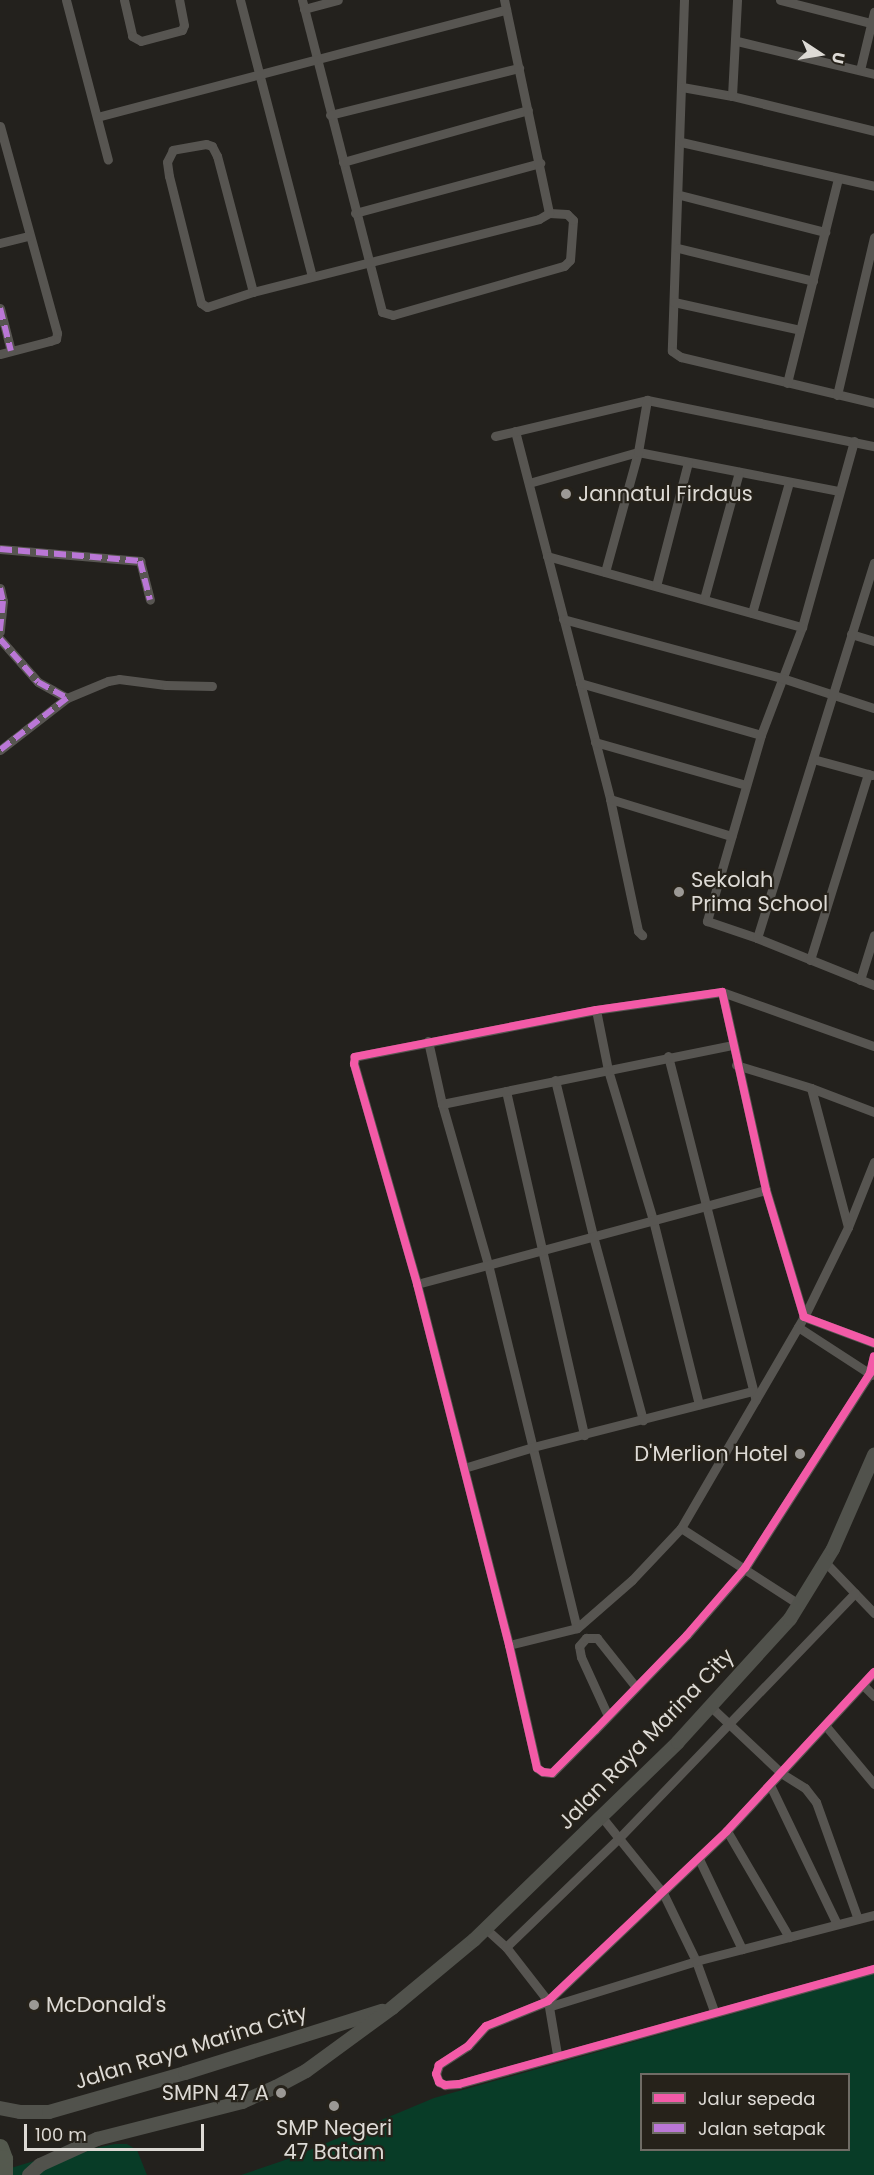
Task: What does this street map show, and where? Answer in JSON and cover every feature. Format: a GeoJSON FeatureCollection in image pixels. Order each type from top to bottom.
{"type":"FeatureCollection","features":[{"type":"Feature","properties":{"kind":"highway"},"geometry":{"type":"LineString","coordinates":[[0,2148],[4,2159],[4,2175]]}},
{"type":"Feature","properties":{"kind":"main road","name":"Jalan Raya Marina City"},"geometry":{"type":"LineString","coordinates":[[29,2175],[40,2165],[97,2139],[242,2102],[306,2071],[392,2008],[486,1929],[710,1706],[790,1619],[825,1562],[874,1455]]}},
{"type":"Feature","properties":{"kind":"main road","name":"Jalan Raya Marina City"},"geometry":{"type":"LineString","coordinates":[[0,2108],[20,2112],[49,2112],[185,2073],[392,2008]]}},
{"type":"Feature","properties":{"kind":"street"},"geometry":{"type":"LineString","coordinates":[[66,0],[108,160]]}},
{"type":"Feature","properties":{"kind":"street"},"geometry":{"type":"LineString","coordinates":[[124,0],[132,36],[141,41],[182,30],[184,24],[179,0]]}},
{"type":"Feature","properties":{"kind":"street"},"geometry":{"type":"LineString","coordinates":[[240,0],[312,276]]}},
{"type":"Feature","properties":{"kind":"street"},"geometry":{"type":"LineString","coordinates":[[253,292],[217,156],[212,146],[206,144],[173,150],[167,162],[169,176],[201,303],[207,307],[312,276],[368,264],[539,219],[549,213],[567,214],[573,220],[570,260],[564,267],[393,315],[382,312],[368,264],[303,4],[338,0]]}},
{"type":"Feature","properties":{"kind":"street"},"geometry":{"type":"LineString","coordinates":[[684,0],[680,195],[671,346],[675,355],[874,403]]}},
{"type":"Feature","properties":{"kind":"street"},"geometry":{"type":"LineString","coordinates":[[732,96],[737,41],[737,0]]}},
{"type":"Feature","properties":{"kind":"street"},"geometry":{"type":"LineString","coordinates":[[780,0],[871,23]]}},
{"type":"Feature","properties":{"kind":"street"},"geometry":{"type":"LineString","coordinates":[[97,117],[258,73],[318,60],[505,5],[549,213]]}},
{"type":"Feature","properties":{"kind":"street"},"geometry":{"type":"LineString","coordinates":[[860,70],[874,12]]}},
{"type":"Feature","properties":{"kind":"street"},"geometry":{"type":"LineString","coordinates":[[737,41],[874,74]]}},
{"type":"Feature","properties":{"kind":"street"},"geometry":{"type":"LineString","coordinates":[[330,115],[519,68]]}},
{"type":"Feature","properties":{"kind":"street"},"geometry":{"type":"LineString","coordinates":[[682,87],[732,96],[874,131]]}},
{"type":"Feature","properties":{"kind":"street"},"geometry":{"type":"LineString","coordinates":[[343,162],[528,110]]}},
{"type":"Feature","properties":{"kind":"street"},"geometry":{"type":"LineString","coordinates":[[0,126],[57,333],[56,339],[0,354]]}},
{"type":"Feature","properties":{"kind":"street"},"geometry":{"type":"LineString","coordinates":[[681,142],[874,186]]}},
{"type":"Feature","properties":{"kind":"street"},"geometry":{"type":"LineString","coordinates":[[355,213],[540,163]]}},
{"type":"Feature","properties":{"kind":"street"},"geometry":{"type":"LineString","coordinates":[[787,383],[838,178]]}},
{"type":"Feature","properties":{"kind":"street"},"geometry":{"type":"LineString","coordinates":[[680,195],[825,232]]}},
{"type":"Feature","properties":{"kind":"street"},"geometry":{"type":"LineString","coordinates":[[0,243],[29,236]]}},
{"type":"Feature","properties":{"kind":"street"},"geometry":{"type":"LineString","coordinates":[[837,395],[874,237]]}},
{"type":"Feature","properties":{"kind":"street"},"geometry":{"type":"LineString","coordinates":[[678,248],[813,281]]}},
{"type":"Feature","properties":{"kind":"street"},"geometry":{"type":"LineString","coordinates":[[674,302],[800,330]]}},
{"type":"Feature","properties":{"kind":"street"},"geometry":{"type":"LineString","coordinates":[[0,308],[11,351]]}},
{"type":"Feature","properties":{"kind":"street"},"geometry":{"type":"LineString","coordinates":[[605,572],[638,452],[647,400]]}},
{"type":"Feature","properties":{"kind":"street"},"geometry":{"type":"LineString","coordinates":[[495,436],[647,400],[874,446]]}},
{"type":"Feature","properties":{"kind":"street"},"geometry":{"type":"LineString","coordinates":[[515,431],[610,800],[638,931],[642,935]]}},
{"type":"Feature","properties":{"kind":"street"},"geometry":{"type":"LineString","coordinates":[[854,441],[802,627],[761,735],[708,921],[874,985]]}},
{"type":"Feature","properties":{"kind":"street"},"geometry":{"type":"LineString","coordinates":[[528,483],[638,452],[839,492]]}},
{"type":"Feature","properties":{"kind":"street"},"geometry":{"type":"LineString","coordinates":[[656,586],[688,462]]}},
{"type":"Feature","properties":{"kind":"street"},"geometry":{"type":"LineString","coordinates":[[704,599],[739,472]]}},
{"type":"Feature","properties":{"kind":"street"},"geometry":{"type":"LineString","coordinates":[[752,613],[789,482]]}},
{"type":"Feature","properties":{"kind":"street"},"geometry":{"type":"LineString","coordinates":[[0,549],[140,561],[150,600]]}},
{"type":"Feature","properties":{"kind":"street"},"geometry":{"type":"LineString","coordinates":[[547,556],[802,627]]}},
{"type":"Feature","properties":{"kind":"street"},"geometry":{"type":"LineString","coordinates":[[757,938],[874,563]]}},
{"type":"Feature","properties":{"kind":"street"},"geometry":{"type":"LineString","coordinates":[[0,588],[3,601],[0,632]]}},
{"type":"Feature","properties":{"kind":"street"},"geometry":{"type":"LineString","coordinates":[[563,619],[782,678],[831,696],[874,708]]}},
{"type":"Feature","properties":{"kind":"street"},"geometry":{"type":"LineString","coordinates":[[851,634],[874,641]]}},
{"type":"Feature","properties":{"kind":"street"},"geometry":{"type":"LineString","coordinates":[[0,639],[38,682],[67,698]]}},
{"type":"Feature","properties":{"kind":"street"},"geometry":{"type":"LineString","coordinates":[[0,750],[67,698],[119,679],[166,685],[212,686]]}},
{"type":"Feature","properties":{"kind":"street"},"geometry":{"type":"LineString","coordinates":[[580,683],[761,735]]}},
{"type":"Feature","properties":{"kind":"street"},"geometry":{"type":"LineString","coordinates":[[595,742],[746,785]]}},
{"type":"Feature","properties":{"kind":"street"},"geometry":{"type":"LineString","coordinates":[[810,960],[871,775],[813,759]]}},
{"type":"Feature","properties":{"kind":"street"},"geometry":{"type":"LineString","coordinates":[[610,800],[731,836]]}},
{"type":"Feature","properties":{"kind":"street"},"geometry":{"type":"LineString","coordinates":[[860,980],[874,935]]}},
{"type":"Feature","properties":{"kind":"street"},"geometry":{"type":"LineString","coordinates":[[722,992],[736,1065],[766,1190],[804,1317]]}},
{"type":"Feature","properties":{"kind":"street"},"geometry":{"type":"LineString","coordinates":[[874,1046],[722,992],[596,1010],[363,1053],[354,1060],[417,1284],[510,1645],[537,1768],[543,1772],[552,1773],[687,1635],[745,1568],[872,1375],[874,1356]]}},
{"type":"Feature","properties":{"kind":"street"},"geometry":{"type":"LineString","coordinates":[[596,1010],[608,1070],[653,1220],[699,1404]]}},
{"type":"Feature","properties":{"kind":"street"},"geometry":{"type":"LineString","coordinates":[[428,1041],[442,1104],[488,1264],[577,1628]]}},
{"type":"Feature","properties":{"kind":"street"},"geometry":{"type":"LineString","coordinates":[[442,1104],[668,1056],[733,1045]]}},
{"type":"Feature","properties":{"kind":"street"},"geometry":{"type":"LineString","coordinates":[[668,1056],[756,1401]]}},
{"type":"Feature","properties":{"kind":"street"},"geometry":{"type":"LineString","coordinates":[[736,1065],[811,1088],[874,1112]]}},
{"type":"Feature","properties":{"kind":"street"},"geometry":{"type":"LineString","coordinates":[[555,1080],[593,1236],[642,1420]]}},
{"type":"Feature","properties":{"kind":"street"},"geometry":{"type":"LineString","coordinates":[[811,1088],[848,1227]]}},
{"type":"Feature","properties":{"kind":"street"},"geometry":{"type":"LineString","coordinates":[[506,1091],[584,1436]]}},
{"type":"Feature","properties":{"kind":"street"},"geometry":{"type":"LineString","coordinates":[[510,1645],[577,1628],[632,1580],[681,1528],[804,1317],[848,1227],[874,1162]]}},
{"type":"Feature","properties":{"kind":"street"},"geometry":{"type":"LineString","coordinates":[[417,1284],[766,1190]]}},
{"type":"Feature","properties":{"kind":"street"},"geometry":{"type":"LineString","coordinates":[[804,1317],[874,1343]]}},
{"type":"Feature","properties":{"kind":"street"},"geometry":{"type":"LineString","coordinates":[[798,1327],[872,1375]]}},
{"type":"Feature","properties":{"kind":"street"},"geometry":{"type":"LineString","coordinates":[[464,1468],[533,1447],[584,1436],[752,1390]]}},
{"type":"Feature","properties":{"kind":"street"},"geometry":{"type":"LineString","coordinates":[[681,1528],[800,1605]]}},
{"type":"Feature","properties":{"kind":"street"},"geometry":{"type":"LineString","coordinates":[[825,1562],[874,1612]]}},
{"type":"Feature","properties":{"kind":"street"},"geometry":{"type":"LineString","coordinates":[[506,1947],[619,1838],[855,1593]]}},
{"type":"Feature","properties":{"kind":"street"},"geometry":{"type":"LineString","coordinates":[[608,1716],[580,1658],[579,1646],[586,1638],[597,1638],[635,1686]]}},
{"type":"Feature","properties":{"kind":"street"},"geometry":{"type":"LineString","coordinates":[[550,2004],[727,1832],[874,1672]]}},
{"type":"Feature","properties":{"kind":"street"},"geometry":{"type":"LineString","coordinates":[[863,1685],[874,1696]]}},
{"type":"Feature","properties":{"kind":"street"},"geometry":{"type":"LineString","coordinates":[[710,1706],[781,1773],[805,1788],[816,1802],[858,1919]]}},
{"type":"Feature","properties":{"kind":"street"},"geometry":{"type":"LineString","coordinates":[[825,1725],[874,1784]]}},
{"type":"Feature","properties":{"kind":"street"},"geometry":{"type":"LineString","coordinates":[[770,1785],[837,1924]]}},
{"type":"Feature","properties":{"kind":"street"},"geometry":{"type":"LineString","coordinates":[[601,1816],[663,1893],[696,1960],[714,2011]]}},
{"type":"Feature","properties":{"kind":"street"},"geometry":{"type":"LineString","coordinates":[[727,1832],[789,1937]]}},
{"type":"Feature","properties":{"kind":"street"},"geometry":{"type":"LineString","coordinates":[[699,1859],[742,1949]]}},
{"type":"Feature","properties":{"kind":"street"},"geometry":{"type":"LineString","coordinates":[[874,1915],[696,1960],[486,2026],[468,2046],[439,2066],[436,2074],[439,2082],[445,2085],[459,2084],[557,2054],[874,1969]]}},
{"type":"Feature","properties":{"kind":"street"},"geometry":{"type":"LineString","coordinates":[[486,1929],[506,1947],[550,2004],[557,2054]]}},
{"type":"Feature","properties":{"kind":"green space"},"geometry":{"type":"Polygon","coordinates":[[[874,1974],[874,2175],[241,2175],[288,2159],[434,2098],[874,1974]]]}},
{"type":"Feature","properties":{"kind":"green space"},"geometry":{"type":"Polygon","coordinates":[[[115,2144],[127,2144],[137,2150],[147,2175],[0,2175],[1,2171],[44,2158],[115,2144]]]}},
{"type":"Feature","properties":{"kind":"marked path"},"geometry":{"type":"LineString","coordinates":[[0,308],[11,351]]}},
{"type":"Feature","properties":{"kind":"marked path"},"geometry":{"type":"LineString","coordinates":[[0,549],[140,561],[150,600]]}},
{"type":"Feature","properties":{"kind":"marked path"},"geometry":{"type":"LineString","coordinates":[[0,588],[3,601],[0,632]]}},
{"type":"Feature","properties":{"kind":"marked path"},"geometry":{"type":"LineString","coordinates":[[0,639],[38,682],[67,698],[0,750]]}},
{"type":"Feature","properties":{"kind":"cycle path"},"geometry":{"type":"LineString","coordinates":[[874,1343],[804,1317],[766,1190],[722,992],[596,1010],[355,1057],[354,1064],[417,1284],[509,1645],[537,1768],[543,1772],[552,1773],[595,1730],[687,1635],[745,1568],[870,1373],[874,1356]]}},
{"type":"Feature","properties":{"kind":"cycle path"},"geometry":{"type":"LineString","coordinates":[[874,1672],[727,1831],[548,2001],[486,2026],[468,2046],[439,2065],[436,2074],[439,2082],[445,2085],[459,2084],[874,1969]]}},
{"type":"Feature","properties":{"kind":"place","name":"Jannatul Firdaus"},"geometry":{"type":"Point","coordinates":[566,494]}},
{"type":"Feature","properties":{"kind":"place","name":"Sekolah Prima School"},"geometry":{"type":"Point","coordinates":[679,892]}},
{"type":"Feature","properties":{"kind":"place","name":"D'Merlion Hotel"},"geometry":{"type":"Point","coordinates":[800,1454]}},
{"type":"Feature","properties":{"kind":"place","name":"McDonald's"},"geometry":{"type":"Point","coordinates":[34,2005]}},
{"type":"Feature","properties":{"kind":"place","name":"SMPN 47 A"},"geometry":{"type":"Point","coordinates":[281,2093]}},
{"type":"Feature","properties":{"kind":"place","name":"SMP Negeri 47 Batam"},"geometry":{"type":"Point","coordinates":[334,2106]}}]}
